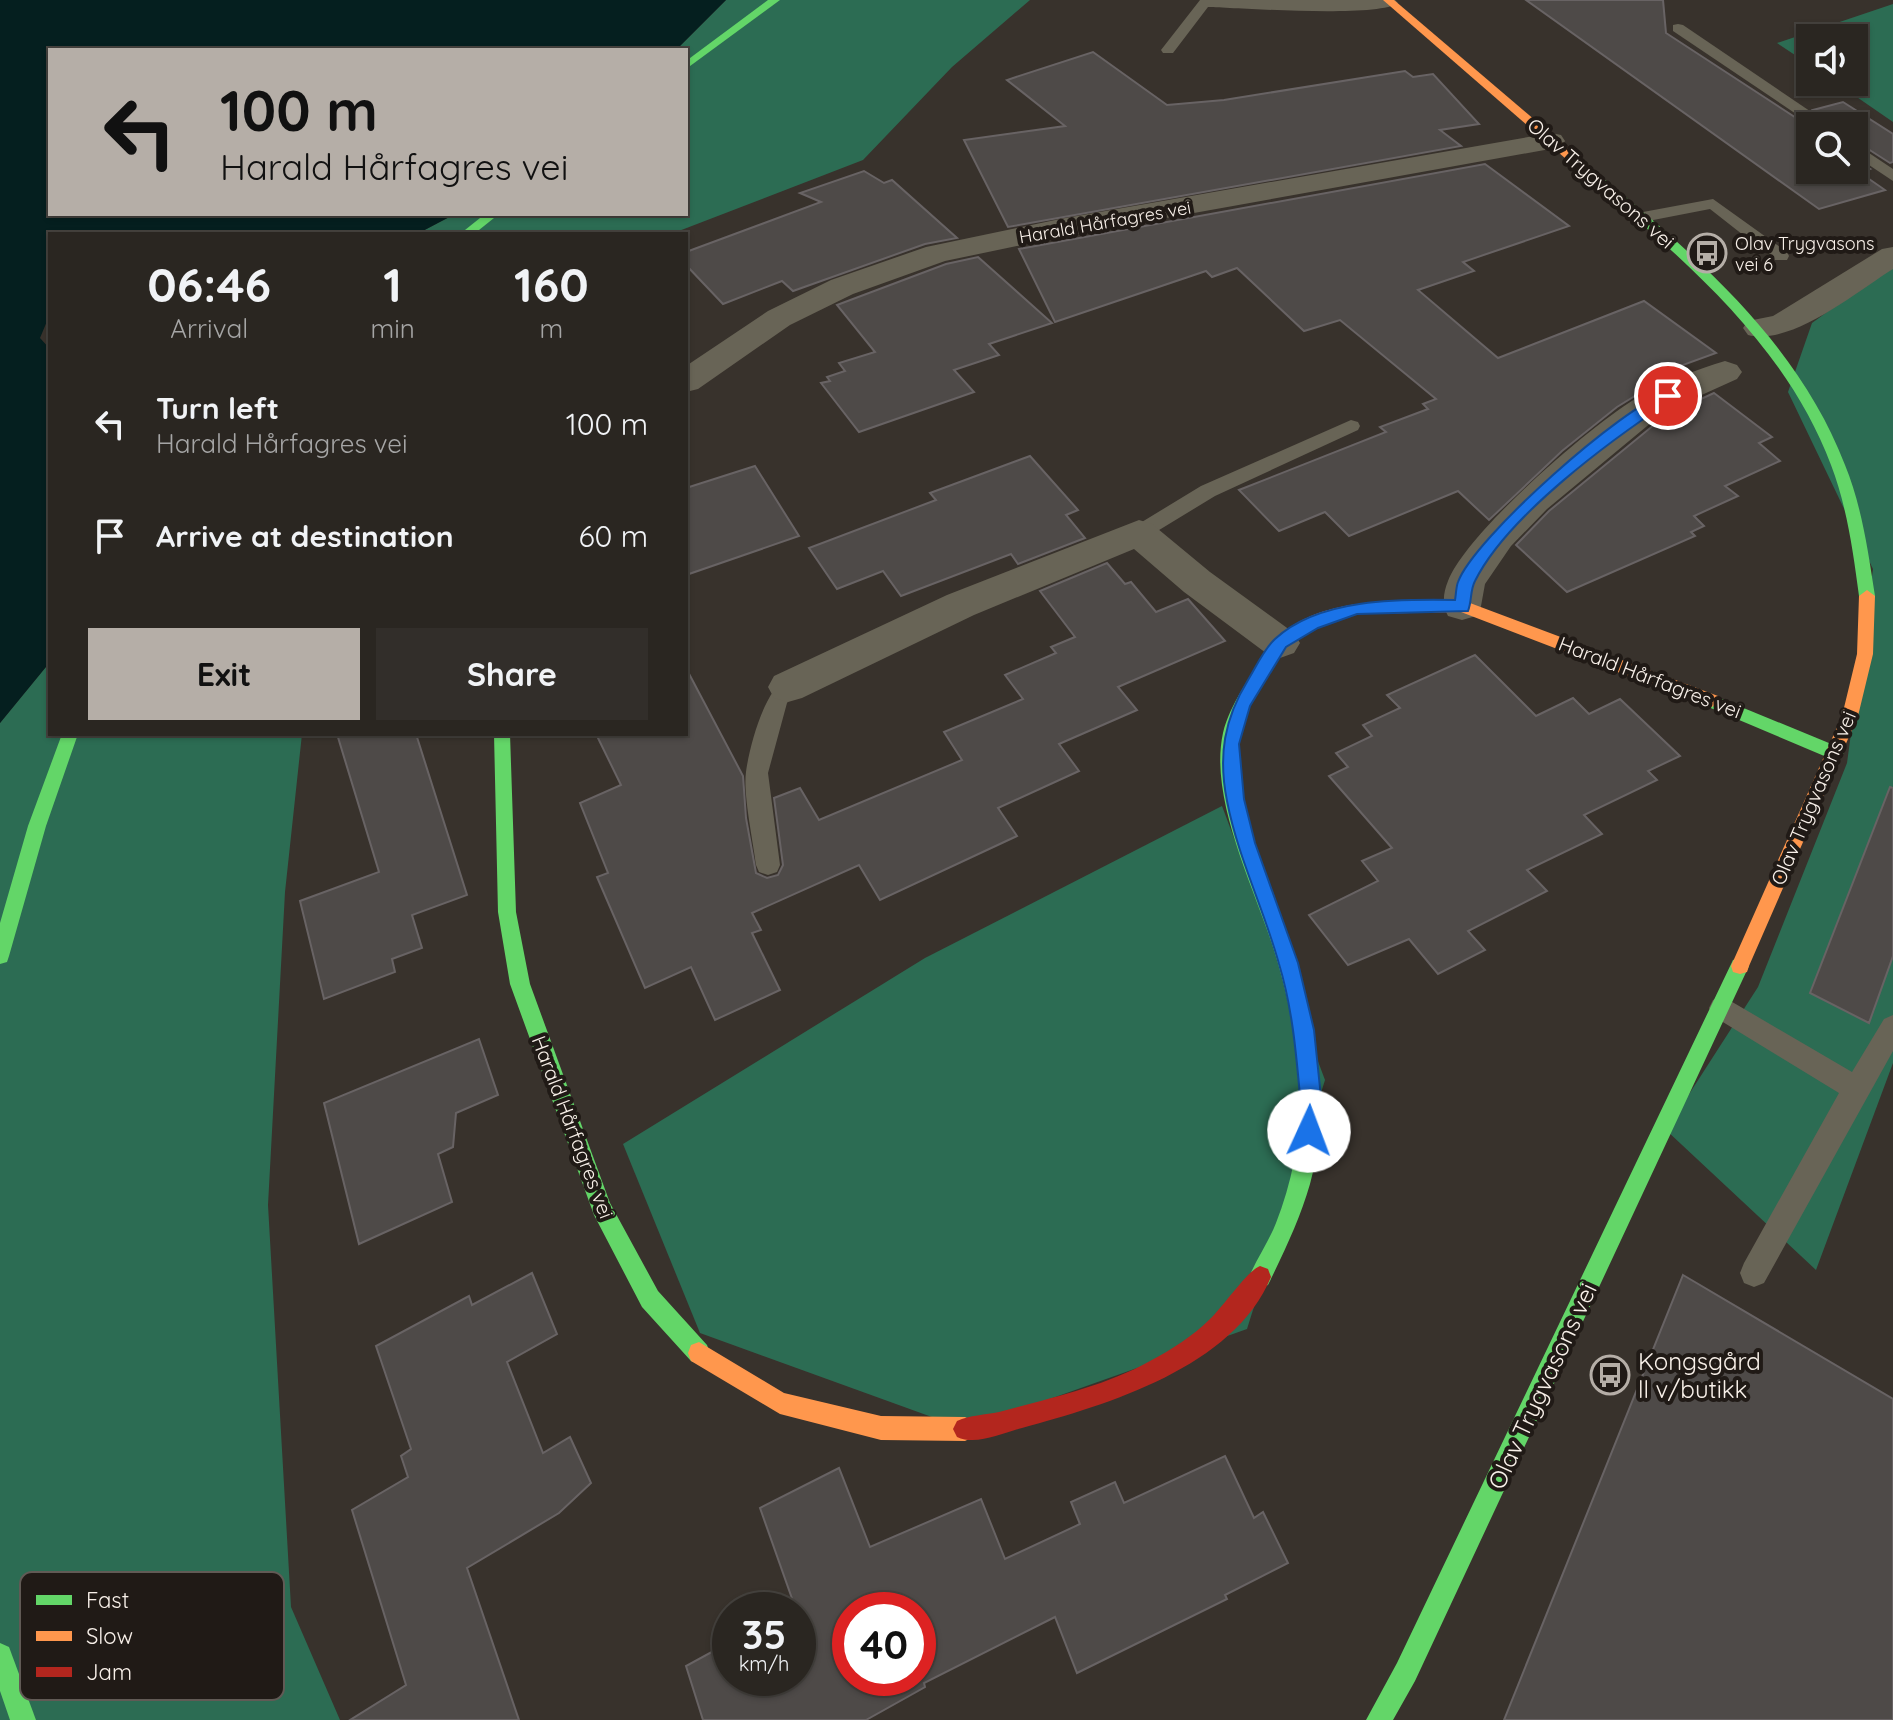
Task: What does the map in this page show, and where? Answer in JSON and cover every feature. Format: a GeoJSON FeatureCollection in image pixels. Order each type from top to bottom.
{"type":"FeatureCollection","features":[{"type":"Feature","properties":{"kind":"street"},"geometry":{"type":"LineString","coordinates":[[688,65],[775,0]]}},
{"type":"Feature","properties":{"kind":"street","name":"Olav Trygvasons vei"},"geometry":{"type":"LineString","coordinates":[[1379,1720],[1406,1672],[1722,1008],[1835,753],[1862,678],[1867,630],[1866,581],[1856,523],[1824,432],[1783,360],[1759,328],[1643,217],[1389,1]]}},
{"type":"Feature","properties":{"kind":"street","name":"Harald Hårfagres vei"},"geometry":{"type":"LineString","coordinates":[[688,380],[779,318],[842,287],[937,254],[1060,228],[1551,141]]}},
{"type":"Feature","properties":{"kind":"street"},"geometry":{"type":"LineString","coordinates":[[469,232],[490,216]]}},
{"type":"Feature","properties":{"kind":"street"},"geometry":{"type":"LineString","coordinates":[[1759,328],[1782,324],[1893,256]]}},
{"type":"Feature","properties":{"kind":"street"},"geometry":{"type":"LineString","coordinates":[[1462,606],[1466,582],[1498,537],[1534,500],[1652,404],[1725,372]]}},
{"type":"Feature","properties":{"kind":"street"},"geometry":{"type":"LineString","coordinates":[[788,687],[891,635],[981,595],[1139,533],[1197,582],[1280,643]]}},
{"type":"Feature","properties":{"kind":"street","name":"Harald Hårfagres vei"},"geometry":{"type":"LineString","coordinates":[[502,736],[507,912],[520,984],[601,1208],[650,1299],[704,1359],[780,1403],[881,1428],[970,1429],[1057,1409],[1127,1386],[1199,1344],[1246,1300],[1280,1243],[1303,1177],[1312,1107],[1306,1045],[1289,963],[1246,843],[1235,799],[1230,744],[1242,704],[1280,643],[1313,623],[1357,608],[1462,606],[1672,685],[1835,753]]}},
{"type":"Feature","properties":{"kind":"street"},"geometry":{"type":"LineString","coordinates":[[0,956],[37,826],[69,736]]}},
{"type":"Feature","properties":{"kind":"street"},"geometry":{"type":"LineString","coordinates":[[0,1656],[23,1720]]}},
{"type":"Feature","properties":{"kind":"lane","name":"Olav Trygvasons vei"},"geometry":{"type":"LineString","coordinates":[[1168,50],[1204,3],[1362,6],[1389,1]]}},
{"type":"Feature","properties":{"kind":"lane"},"geometry":{"type":"LineString","coordinates":[[1678,28],[1803,112]]}},
{"type":"Feature","properties":{"kind":"lane"},"geometry":{"type":"LineString","coordinates":[[1868,158],[1893,176]]}},
{"type":"Feature","properties":{"kind":"lane"},"geometry":{"type":"LineString","coordinates":[[1643,217],[1713,204],[1781,256]]}},
{"type":"Feature","properties":{"kind":"lane"},"geometry":{"type":"LineString","coordinates":[[1139,533],[1208,491],[1351,426]]}},
{"type":"Feature","properties":{"kind":"lane"},"geometry":{"type":"LineString","coordinates":[[768,865],[757,773],[777,700],[788,687]]}},
{"type":"Feature","properties":{"kind":"lane"},"geometry":{"type":"LineString","coordinates":[[1722,1008],[1856,1089]]}},
{"type":"Feature","properties":{"kind":"lane"},"geometry":{"type":"LineString","coordinates":[[1754,1273],[1893,1027]]}},
{"type":"Feature","properties":{"kind":"green space"},"geometry":{"type":"Polygon","coordinates":[[[726,0],[1030,0],[952,67],[863,160],[676,232],[421,232],[451,216],[688,216],[688,48],[678,48],[726,0]]]}},
{"type":"Feature","properties":{"kind":"green space"},"geometry":{"type":"Polygon","coordinates":[[[1893,4],[1893,122],[1855,96],[1868,96],[1868,24],[1834,24],[1893,4]]]}},
{"type":"Feature","properties":{"kind":"green space"},"geometry":{"type":"Polygon","coordinates":[[[1796,37],[1796,56],[1777,43],[1796,37]]]}},
{"type":"Feature","properties":{"kind":"green space"},"geometry":{"type":"Polygon","coordinates":[[[1893,264],[1893,1063],[1816,1270],[1666,1130],[1758,987],[1847,763],[1873,569],[1788,392],[1812,323],[1893,264]]]}},
{"type":"Feature","properties":{"kind":"green space"},"geometry":{"type":"Polygon","coordinates":[[[48,664],[48,736],[302,736],[285,892],[268,1205],[291,1607],[340,1720],[0,1720],[0,723],[48,664]]]}},
{"type":"Feature","properties":{"kind":"green space"},"geometry":{"type":"Polygon","coordinates":[[[1222,806],[1325,1080],[1247,1329],[965,1429],[700,1333],[623,1144],[925,958],[1222,806]]]}},
{"type":"Feature","properties":{"kind":"water"},"geometry":{"type":"Polygon","coordinates":[[[0,0],[726,0],[678,48],[48,48],[48,216],[451,216],[421,232],[48,232],[48,319],[40,338],[48,347],[48,664],[0,723],[0,0]]]}},
{"type":"Feature","properties":{"kind":"building"},"geometry":{"type":"Polygon","coordinates":[[[1526,0],[1663,0],[1666,33],[1796,118],[1796,184],[1868,184],[1868,178],[1885,190],[1819,209],[1526,0]]]}},
{"type":"Feature","properties":{"kind":"building"},"geometry":{"type":"Polygon","coordinates":[[[1093,52],[1167,105],[1224,100],[1405,71],[1413,77],[1433,74],[1479,124],[1440,130],[1461,146],[1008,227],[964,140],[1065,126],[1007,80],[1093,52]]]}},
{"type":"Feature","properties":{"kind":"building"},"geometry":{"type":"Polygon","coordinates":[[[1843,102],[1859,112],[1816,112],[1813,110],[1843,102]]]}},
{"type":"Feature","properties":{"kind":"building"},"geometry":{"type":"Polygon","coordinates":[[[1868,118],[1893,134],[1893,162],[1868,149],[1868,118]]]}},
{"type":"Feature","properties":{"kind":"building"},"geometry":{"type":"Polygon","coordinates":[[[1485,164],[1569,226],[1463,262],[1474,271],[1418,290],[1498,358],[1644,301],[1716,353],[1680,366],[1686,371],[1648,388],[1617,407],[1562,451],[1489,520],[1458,491],[1349,536],[1325,512],[1279,531],[1239,490],[1386,432],[1380,427],[1428,409],[1423,404],[1436,399],[1340,320],[1304,331],[1237,268],[1212,277],[1206,271],[1055,322],[1019,249],[1485,164]]]}},
{"type":"Feature","properties":{"kind":"building"},"geometry":{"type":"Polygon","coordinates":[[[864,171],[884,183],[892,180],[957,238],[925,244],[793,291],[782,281],[723,304],[688,267],[688,251],[821,202],[800,193],[864,171]]]}},
{"type":"Feature","properties":{"kind":"building"},"geometry":{"type":"Polygon","coordinates":[[[978,257],[1052,323],[989,344],[999,355],[954,370],[974,392],[859,432],[821,383],[830,381],[827,377],[845,371],[839,363],[875,352],[837,305],[946,264],[978,257]]]}},
{"type":"Feature","properties":{"kind":"building"},"geometry":{"type":"Polygon","coordinates":[[[1714,393],[1772,437],[1759,443],[1780,461],[1725,486],[1738,496],[1694,516],[1704,526],[1691,532],[1695,536],[1567,592],[1516,545],[1549,511],[1666,415],[1714,393]]]}},
{"type":"Feature","properties":{"kind":"building"},"geometry":{"type":"Polygon","coordinates":[[[1030,456],[1078,510],[1066,515],[1085,538],[1018,564],[1011,554],[901,596],[883,571],[837,589],[809,548],[936,500],[930,493],[1030,456]]]}},
{"type":"Feature","properties":{"kind":"building"},"geometry":{"type":"Polygon","coordinates":[[[755,466],[799,536],[688,574],[688,487],[755,466]]]}},
{"type":"Feature","properties":{"kind":"building"},"geometry":{"type":"Polygon","coordinates":[[[1107,563],[1125,584],[1131,582],[1156,612],[1188,599],[1225,641],[1118,687],[1137,710],[1059,744],[1079,771],[998,808],[1017,836],[880,900],[859,865],[752,913],[761,930],[752,933],[780,990],[715,1020],[691,967],[645,988],[597,877],[608,873],[580,803],[621,785],[597,736],[688,736],[688,672],[743,776],[746,818],[756,873],[767,878],[778,875],[783,865],[774,798],[800,788],[819,820],[962,760],[944,732],[1023,699],[1005,675],[1056,653],[1051,647],[1075,637],[1040,591],[1107,563]]]}},
{"type":"Feature","properties":{"kind":"building"},"geometry":{"type":"Polygon","coordinates":[[[1475,655],[1536,716],[1573,698],[1589,714],[1620,699],[1680,756],[1648,771],[1657,780],[1584,815],[1602,834],[1527,870],[1547,891],[1468,931],[1485,950],[1438,974],[1409,939],[1348,965],[1309,915],[1378,881],[1362,861],[1392,848],[1329,776],[1348,767],[1336,753],[1372,736],[1363,725],[1400,708],[1387,695],[1475,655]]]}},
{"type":"Feature","properties":{"kind":"building"},"geometry":{"type":"Polygon","coordinates":[[[338,736],[417,736],[467,895],[412,915],[422,948],[392,959],[395,972],[324,999],[300,901],[379,872],[338,736]]]}},
{"type":"Feature","properties":{"kind":"building"},"geometry":{"type":"Polygon","coordinates":[[[1890,787],[1893,788],[1893,956],[1869,1023],[1810,993],[1890,787]]]}},
{"type":"Feature","properties":{"kind":"building"},"geometry":{"type":"Polygon","coordinates":[[[479,1039],[498,1095],[456,1113],[453,1147],[438,1154],[452,1202],[359,1244],[324,1103],[479,1039]]]}},
{"type":"Feature","properties":{"kind":"building"},"geometry":{"type":"Polygon","coordinates":[[[532,1273],[557,1334],[507,1362],[543,1453],[570,1437],[591,1483],[559,1513],[467,1568],[519,1720],[350,1720],[406,1685],[352,1510],[408,1477],[401,1456],[411,1449],[376,1346],[469,1296],[472,1305],[532,1273]]]}},
{"type":"Feature","properties":{"kind":"building"},"geometry":{"type":"Polygon","coordinates":[[[1683,1275],[1893,1399],[1893,1720],[1504,1720],[1683,1275]]]}},
{"type":"Feature","properties":{"kind":"building"},"geometry":{"type":"Polygon","coordinates":[[[1225,1456],[1254,1518],[1263,1512],[1288,1563],[1225,1595],[1227,1599],[1077,1673],[1055,1617],[936,1677],[936,1592],[832,1592],[832,1696],[909,1696],[866,1720],[703,1720],[686,1666],[712,1652],[712,1696],[816,1696],[816,1592],[790,1592],[760,1508],[839,1468],[870,1547],[981,1499],[1005,1559],[1080,1524],[1071,1502],[1115,1482],[1124,1503],[1225,1456]]]}},
{"type":"Feature","properties":{"kind":"traffic: fast"},"geometry":{"type":"LineString","coordinates":[[688,65],[775,0]]}},
{"type":"Feature","properties":{"kind":"traffic: fast"},"geometry":{"type":"LineString","coordinates":[[1593,176],[1694,263],[1778,356],[1811,408],[1838,464],[1857,526],[1867,596]]}},
{"type":"Feature","properties":{"kind":"traffic: fast"},"geometry":{"type":"LineString","coordinates":[[469,232],[490,216]]}},
{"type":"Feature","properties":{"kind":"traffic: fast"},"geometry":{"type":"LineString","coordinates":[[1260,1277],[1284,1229],[1300,1182],[1308,1135],[1310,1089],[1296,995],[1283,947],[1240,822],[1230,763],[1235,721],[1271,657]]}},
{"type":"Feature","properties":{"kind":"traffic: fast"},"geometry":{"type":"LineString","coordinates":[[1712,701],[1835,753]]}},
{"type":"Feature","properties":{"kind":"traffic: fast"},"geometry":{"type":"LineString","coordinates":[[0,956],[37,826],[69,736]]}},
{"type":"Feature","properties":{"kind":"traffic: fast"},"geometry":{"type":"LineString","coordinates":[[502,736],[507,912],[520,984],[601,1208],[650,1299],[699,1353]]}},
{"type":"Feature","properties":{"kind":"traffic: fast"},"geometry":{"type":"LineString","coordinates":[[1379,1720],[1406,1672],[1740,966]]}},
{"type":"Feature","properties":{"kind":"traffic: fast"},"geometry":{"type":"LineString","coordinates":[[0,1656],[23,1720]]}},
{"type":"Feature","properties":{"kind":"traffic: slow"},"geometry":{"type":"LineString","coordinates":[[1388,0],[1593,176]]}},
{"type":"Feature","properties":{"kind":"traffic: slow"},"geometry":{"type":"LineString","coordinates":[[1740,966],[1850,716],[1865,654],[1867,596]]}},
{"type":"Feature","properties":{"kind":"traffic: slow"},"geometry":{"type":"LineString","coordinates":[[1271,657],[1280,643],[1313,623],[1357,608],[1462,606],[1712,701]]}},
{"type":"Feature","properties":{"kind":"traffic: slow"},"geometry":{"type":"LineString","coordinates":[[699,1353],[780,1403],[881,1428],[965,1429]]}},
{"type":"Feature","properties":{"kind":"traffic: jam"},"geometry":{"type":"LineString","coordinates":[[965,1429],[1058,1408],[1125,1385],[1157,1370],[1215,1330],[1239,1306],[1260,1277]]}},
{"type":"Feature","properties":{"kind":"place","name":"Olav Trygvasons vei 6"},"geometry":{"type":"Point","coordinates":[1707,253]}},
{"type":"Feature","properties":{"kind":"place","name":"Kongsgård ll v/butikk"},"geometry":{"type":"Point","coordinates":[1610,1375]}},
{"type":"Feature","properties":{"kind":"route"},"geometry":{"type":"LineString","coordinates":[[1309,1131],[1312,1107],[1304,1030],[1289,963],[1246,843],[1235,799],[1230,744],[1242,704],[1280,643],[1313,623],[1357,608],[1462,606],[1466,582],[1498,537],[1534,500],[1619,428],[1668,396]]}}]}
